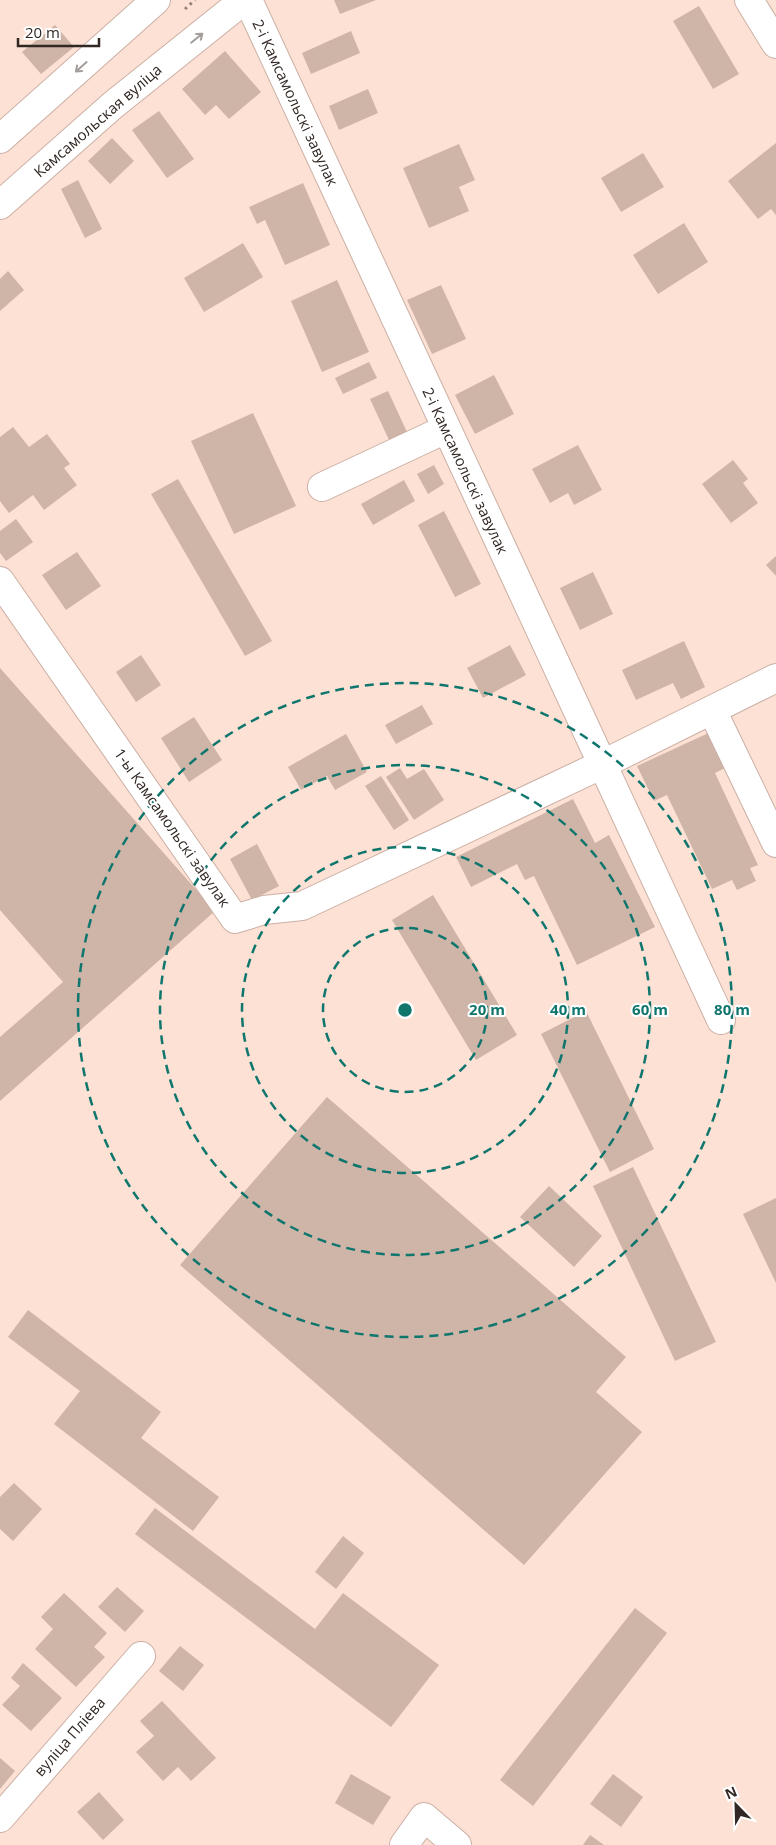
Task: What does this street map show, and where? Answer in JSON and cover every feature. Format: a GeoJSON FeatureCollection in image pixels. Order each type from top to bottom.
{"type":"FeatureCollection","features":[{"type":"Feature","properties":{"kind":"street"},"geometry":{"type":"LineString","coordinates":[[0,139],[156,0]]}},
{"type":"Feature","properties":{"kind":"street","name":"Камсамольская вуліца"},"geometry":{"type":"LineString","coordinates":[[0,205],[113,105],[246,0]]}},
{"type":"Feature","properties":{"kind":"street","name":"2-і Камсамольскі завулак"},"geometry":{"type":"LineString","coordinates":[[246,0],[721,1020]]}},
{"type":"Feature","properties":{"kind":"street"},"geometry":{"type":"LineString","coordinates":[[749,0],[776,44]]}},
{"type":"Feature","properties":{"kind":"street"},"geometry":{"type":"LineString","coordinates":[[322,487],[446,429]]}},
{"type":"Feature","properties":{"kind":"street","name":"1-ы Камсамольскі завулак"},"geometry":{"type":"LineString","coordinates":[[0,581],[235,919],[264,910],[302,906],[601,765]]}},
{"type":"Feature","properties":{"kind":"street"},"geometry":{"type":"LineString","coordinates":[[601,765],[776,678]]}},
{"type":"Feature","properties":{"kind":"street"},"geometry":{"type":"LineString","coordinates":[[712,710],[776,843]]}},
{"type":"Feature","properties":{"kind":"street","name":"вуліца Пліева"},"geometry":{"type":"LineString","coordinates":[[0,1818],[140,1656]]}},
{"type":"Feature","properties":{"kind":"street"},"geometry":{"type":"LineString","coordinates":[[404,1845],[424,1817],[456,1845]]}},
{"type":"Feature","properties":{"kind":"building"},"geometry":{"type":"Polygon","coordinates":[[[334,0],[376,0],[340,14],[334,0]]]}},
{"type":"Feature","properties":{"kind":"building"},"geometry":{"type":"Polygon","coordinates":[[[699,6],[739,74],[713,89],[673,21],[699,6]]]}},
{"type":"Feature","properties":{"kind":"building"},"geometry":{"type":"Polygon","coordinates":[[[55,25],[74,47],[41,74],[22,52],[55,25]]]}},
{"type":"Feature","properties":{"kind":"building"},"geometry":{"type":"Polygon","coordinates":[[[351,31],[360,53],[311,74],[302,53],[351,31]]]}},
{"type":"Feature","properties":{"kind":"building"},"geometry":{"type":"Polygon","coordinates":[[[225,51],[261,92],[229,119],[216,105],[205,115],[182,89],[225,51]]]}},
{"type":"Feature","properties":{"kind":"building"},"geometry":{"type":"Polygon","coordinates":[[[368,89],[378,113],[339,130],[329,106],[368,89]]]}},
{"type":"Feature","properties":{"kind":"building"},"geometry":{"type":"Polygon","coordinates":[[[159,111],[194,159],[167,178],[132,130],[159,111]]]}},
{"type":"Feature","properties":{"kind":"building"},"geometry":{"type":"Polygon","coordinates":[[[112,138],[134,161],[110,184],[88,161],[112,138]]]}},
{"type":"Feature","properties":{"kind":"building"},"geometry":{"type":"Polygon","coordinates":[[[776,143],[776,215],[771,209],[758,219],[728,181],[776,143]]]}},
{"type":"Feature","properties":{"kind":"building"},"geometry":{"type":"Polygon","coordinates":[[[459,144],[475,180],[459,187],[469,211],[429,228],[403,168],[459,144]]]}},
{"type":"Feature","properties":{"kind":"building"},"geometry":{"type":"Polygon","coordinates":[[[643,153],[664,187],[621,212],[601,178],[643,153]]]}},
{"type":"Feature","properties":{"kind":"building"},"geometry":{"type":"Polygon","coordinates":[[[78,180],[102,229],[85,238],[61,189],[78,180]]]}},
{"type":"Feature","properties":{"kind":"building"},"geometry":{"type":"Polygon","coordinates":[[[303,183],[330,245],[285,265],[265,220],[257,224],[249,207],[303,183]]]}},
{"type":"Feature","properties":{"kind":"building"},"geometry":{"type":"Polygon","coordinates":[[[684,223],[708,262],[658,294],[633,255],[684,223]]]}},
{"type":"Feature","properties":{"kind":"building"},"geometry":{"type":"Polygon","coordinates":[[[243,243],[263,277],[204,312],[184,278],[243,243]]]}},
{"type":"Feature","properties":{"kind":"building"},"geometry":{"type":"Polygon","coordinates":[[[8,271],[24,290],[0,311],[0,279],[8,271]]]}},
{"type":"Feature","properties":{"kind":"building"},"geometry":{"type":"Polygon","coordinates":[[[337,280],[369,352],[322,372],[291,301],[337,280]]]}},
{"type":"Feature","properties":{"kind":"building"},"geometry":{"type":"Polygon","coordinates":[[[441,285],[466,339],[432,354],[407,300],[441,285]]]}},
{"type":"Feature","properties":{"kind":"building"},"geometry":{"type":"Polygon","coordinates":[[[369,362],[377,378],[343,394],[335,378],[369,362]]]}},
{"type":"Feature","properties":{"kind":"building"},"geometry":{"type":"Polygon","coordinates":[[[494,375],[514,414],[475,434],[455,395],[494,375]]]}},
{"type":"Feature","properties":{"kind":"building"},"geometry":{"type":"Polygon","coordinates":[[[388,391],[407,432],[389,440],[370,399],[388,391]]]}},
{"type":"Feature","properties":{"kind":"building"},"geometry":{"type":"Polygon","coordinates":[[[253,413],[296,506],[234,534],[191,441],[253,413]]]}},
{"type":"Feature","properties":{"kind":"building"},"geometry":{"type":"Polygon","coordinates":[[[13,427],[29,447],[47,434],[70,464],[64,468],[77,485],[44,510],[33,495],[9,513],[0,501],[0,437],[13,427]]]}},
{"type":"Feature","properties":{"kind":"building"},"geometry":{"type":"Polygon","coordinates":[[[578,445],[602,490],[574,505],[568,493],[550,503],[532,469],[578,445]]]}},
{"type":"Feature","properties":{"kind":"building"},"geometry":{"type":"Polygon","coordinates":[[[733,460],[748,479],[743,483],[758,503],[731,523],[702,484],[733,460]]]}},
{"type":"Feature","properties":{"kind":"building"},"geometry":{"type":"Polygon","coordinates":[[[434,465],[444,484],[428,494],[417,474],[434,465]]]}},
{"type":"Feature","properties":{"kind":"building"},"geometry":{"type":"Polygon","coordinates":[[[178,479],[272,641],[245,656],[151,494],[178,479]]]}},
{"type":"Feature","properties":{"kind":"building"},"geometry":{"type":"Polygon","coordinates":[[[404,480],[415,501],[373,525],[361,504],[404,480]]]}},
{"type":"Feature","properties":{"kind":"building"},"geometry":{"type":"Polygon","coordinates":[[[444,511],[481,584],[455,597],[418,525],[444,511]]]}},
{"type":"Feature","properties":{"kind":"building"},"geometry":{"type":"Polygon","coordinates":[[[16,519],[33,542],[6,561],[0,553],[0,531],[16,519]]]}},
{"type":"Feature","properties":{"kind":"building"},"geometry":{"type":"Polygon","coordinates":[[[77,552],[101,586],[66,610],[42,575],[77,552]]]}},
{"type":"Feature","properties":{"kind":"building"},"geometry":{"type":"Polygon","coordinates":[[[776,556],[776,576],[766,565],[776,556]]]}},
{"type":"Feature","properties":{"kind":"building"},"geometry":{"type":"Polygon","coordinates":[[[593,572],[613,614],[580,630],[560,588],[593,572]]]}},
{"type":"Feature","properties":{"kind":"building"},"geometry":{"type":"Polygon","coordinates":[[[684,641],[705,687],[681,699],[673,683],[636,700],[622,670],[684,641]]]}},
{"type":"Feature","properties":{"kind":"building"},"geometry":{"type":"Polygon","coordinates":[[[510,645],[526,675],[483,698],[467,668],[510,645]]]}},
{"type":"Feature","properties":{"kind":"building"},"geometry":{"type":"Polygon","coordinates":[[[141,655],[161,685],[136,702],[116,672],[141,655]]]}},
{"type":"Feature","properties":{"kind":"building"},"geometry":{"type":"Polygon","coordinates":[[[0,668],[215,911],[0,1101],[0,1037],[63,982],[0,910],[0,668]]]}},
{"type":"Feature","properties":{"kind":"building"},"geometry":{"type":"Polygon","coordinates":[[[422,705],[433,724],[396,744],[385,725],[422,705]]]}},
{"type":"Feature","properties":{"kind":"building"},"geometry":{"type":"Polygon","coordinates":[[[194,717],[222,760],[189,782],[161,738],[194,717]]]}},
{"type":"Feature","properties":{"kind":"building"},"geometry":{"type":"Polygon","coordinates":[[[715,730],[731,765],[715,773],[758,865],[750,868],[756,881],[737,890],[732,880],[712,889],[667,795],[654,801],[637,766],[715,730]]]}},
{"type":"Feature","properties":{"kind":"building"},"geometry":{"type":"Polygon","coordinates":[[[346,734],[367,772],[335,790],[327,776],[301,790],[288,767],[346,734]]]}},
{"type":"Feature","properties":{"kind":"building"},"geometry":{"type":"Polygon","coordinates":[[[400,768],[407,779],[424,769],[444,800],[414,820],[386,777],[400,768]]]}},
{"type":"Feature","properties":{"kind":"building"},"geometry":{"type":"Polygon","coordinates":[[[381,776],[409,820],[394,830],[365,786],[381,776]]]}},
{"type":"Feature","properties":{"kind":"building"},"geometry":{"type":"Polygon","coordinates":[[[573,799],[595,843],[609,835],[655,927],[577,965],[534,876],[525,880],[517,864],[471,887],[456,857],[573,799]]]}},
{"type":"Feature","properties":{"kind":"building"},"geometry":{"type":"Polygon","coordinates":[[[257,844],[279,886],[252,900],[230,859],[257,844]]]}},
{"type":"Feature","properties":{"kind":"building"},"geometry":{"type":"Polygon","coordinates":[[[433,895],[517,1035],[476,1060],[392,920],[433,895]]]}},
{"type":"Feature","properties":{"kind":"building"},"geometry":{"type":"Polygon","coordinates":[[[586,1011],[654,1149],[610,1172],[541,1034],[586,1011]]]}},
{"type":"Feature","properties":{"kind":"building"},"geometry":{"type":"Polygon","coordinates":[[[327,1097],[626,1357],[596,1392],[642,1432],[524,1565],[180,1265],[327,1097]]]}},
{"type":"Feature","properties":{"kind":"building"},"geometry":{"type":"Polygon","coordinates":[[[633,1167],[716,1342],[675,1361],[593,1186],[633,1167]]]}},
{"type":"Feature","properties":{"kind":"building"},"geometry":{"type":"Polygon","coordinates":[[[549,1186],[602,1236],[574,1267],[520,1217],[549,1186]]]}},
{"type":"Feature","properties":{"kind":"building"},"geometry":{"type":"Polygon","coordinates":[[[776,1198],[776,1283],[743,1214],[776,1198]]]}},
{"type":"Feature","properties":{"kind":"building"},"geometry":{"type":"Polygon","coordinates":[[[28,1310],[161,1412],[141,1438],[219,1497],[193,1531],[54,1424],[80,1391],[8,1337],[28,1310]]]}},
{"type":"Feature","properties":{"kind":"building"},"geometry":{"type":"Polygon","coordinates":[[[14,1483],[42,1509],[13,1541],[0,1529],[0,1497],[14,1483]]]}},
{"type":"Feature","properties":{"kind":"building"},"geometry":{"type":"Polygon","coordinates":[[[155,1508],[315,1629],[343,1593],[439,1665],[391,1727],[135,1534],[155,1508]]]}},
{"type":"Feature","properties":{"kind":"building"},"geometry":{"type":"Polygon","coordinates":[[[343,1536],[364,1553],[336,1589],[315,1572],[343,1536]]]}},
{"type":"Feature","properties":{"kind":"building"},"geometry":{"type":"Polygon","coordinates":[[[117,1587],[144,1611],[125,1632],[98,1607],[117,1587]]]}},
{"type":"Feature","properties":{"kind":"building"},"geometry":{"type":"Polygon","coordinates":[[[64,1593],[107,1633],[94,1647],[105,1657],[76,1687],[35,1649],[53,1629],[41,1617],[64,1593]]]}},
{"type":"Feature","properties":{"kind":"building"},"geometry":{"type":"Polygon","coordinates":[[[635,1608],[667,1633],[533,1806],[500,1780],[635,1608]]]}},
{"type":"Feature","properties":{"kind":"building"},"geometry":{"type":"Polygon","coordinates":[[[180,1646],[204,1665],[183,1691],[159,1671],[180,1646]]]}},
{"type":"Feature","properties":{"kind":"building"},"geometry":{"type":"Polygon","coordinates":[[[23,1663],[62,1698],[31,1731],[2,1705],[20,1686],[11,1678],[23,1663]]]}},
{"type":"Feature","properties":{"kind":"building"},"geometry":{"type":"Polygon","coordinates":[[[162,1701],[216,1758],[191,1781],[178,1767],[163,1781],[136,1752],[154,1736],[140,1721],[162,1701]]]}},
{"type":"Feature","properties":{"kind":"building"},"geometry":{"type":"Polygon","coordinates":[[[0,1758],[15,1771],[0,1789],[0,1758]]]}},
{"type":"Feature","properties":{"kind":"building"},"geometry":{"type":"Polygon","coordinates":[[[351,1774],[391,1797],[373,1825],[335,1803],[351,1774]]]}},
{"type":"Feature","properties":{"kind":"building"},"geometry":{"type":"Polygon","coordinates":[[[613,1774],[643,1797],[621,1827],[590,1804],[613,1774]]]}},
{"type":"Feature","properties":{"kind":"building"},"geometry":{"type":"Polygon","coordinates":[[[99,1792],[124,1820],[103,1840],[77,1812],[99,1792]]]}},
{"type":"Feature","properties":{"kind":"building"},"geometry":{"type":"Polygon","coordinates":[[[590,1835],[604,1845],[583,1845],[590,1835]]]}}]}
